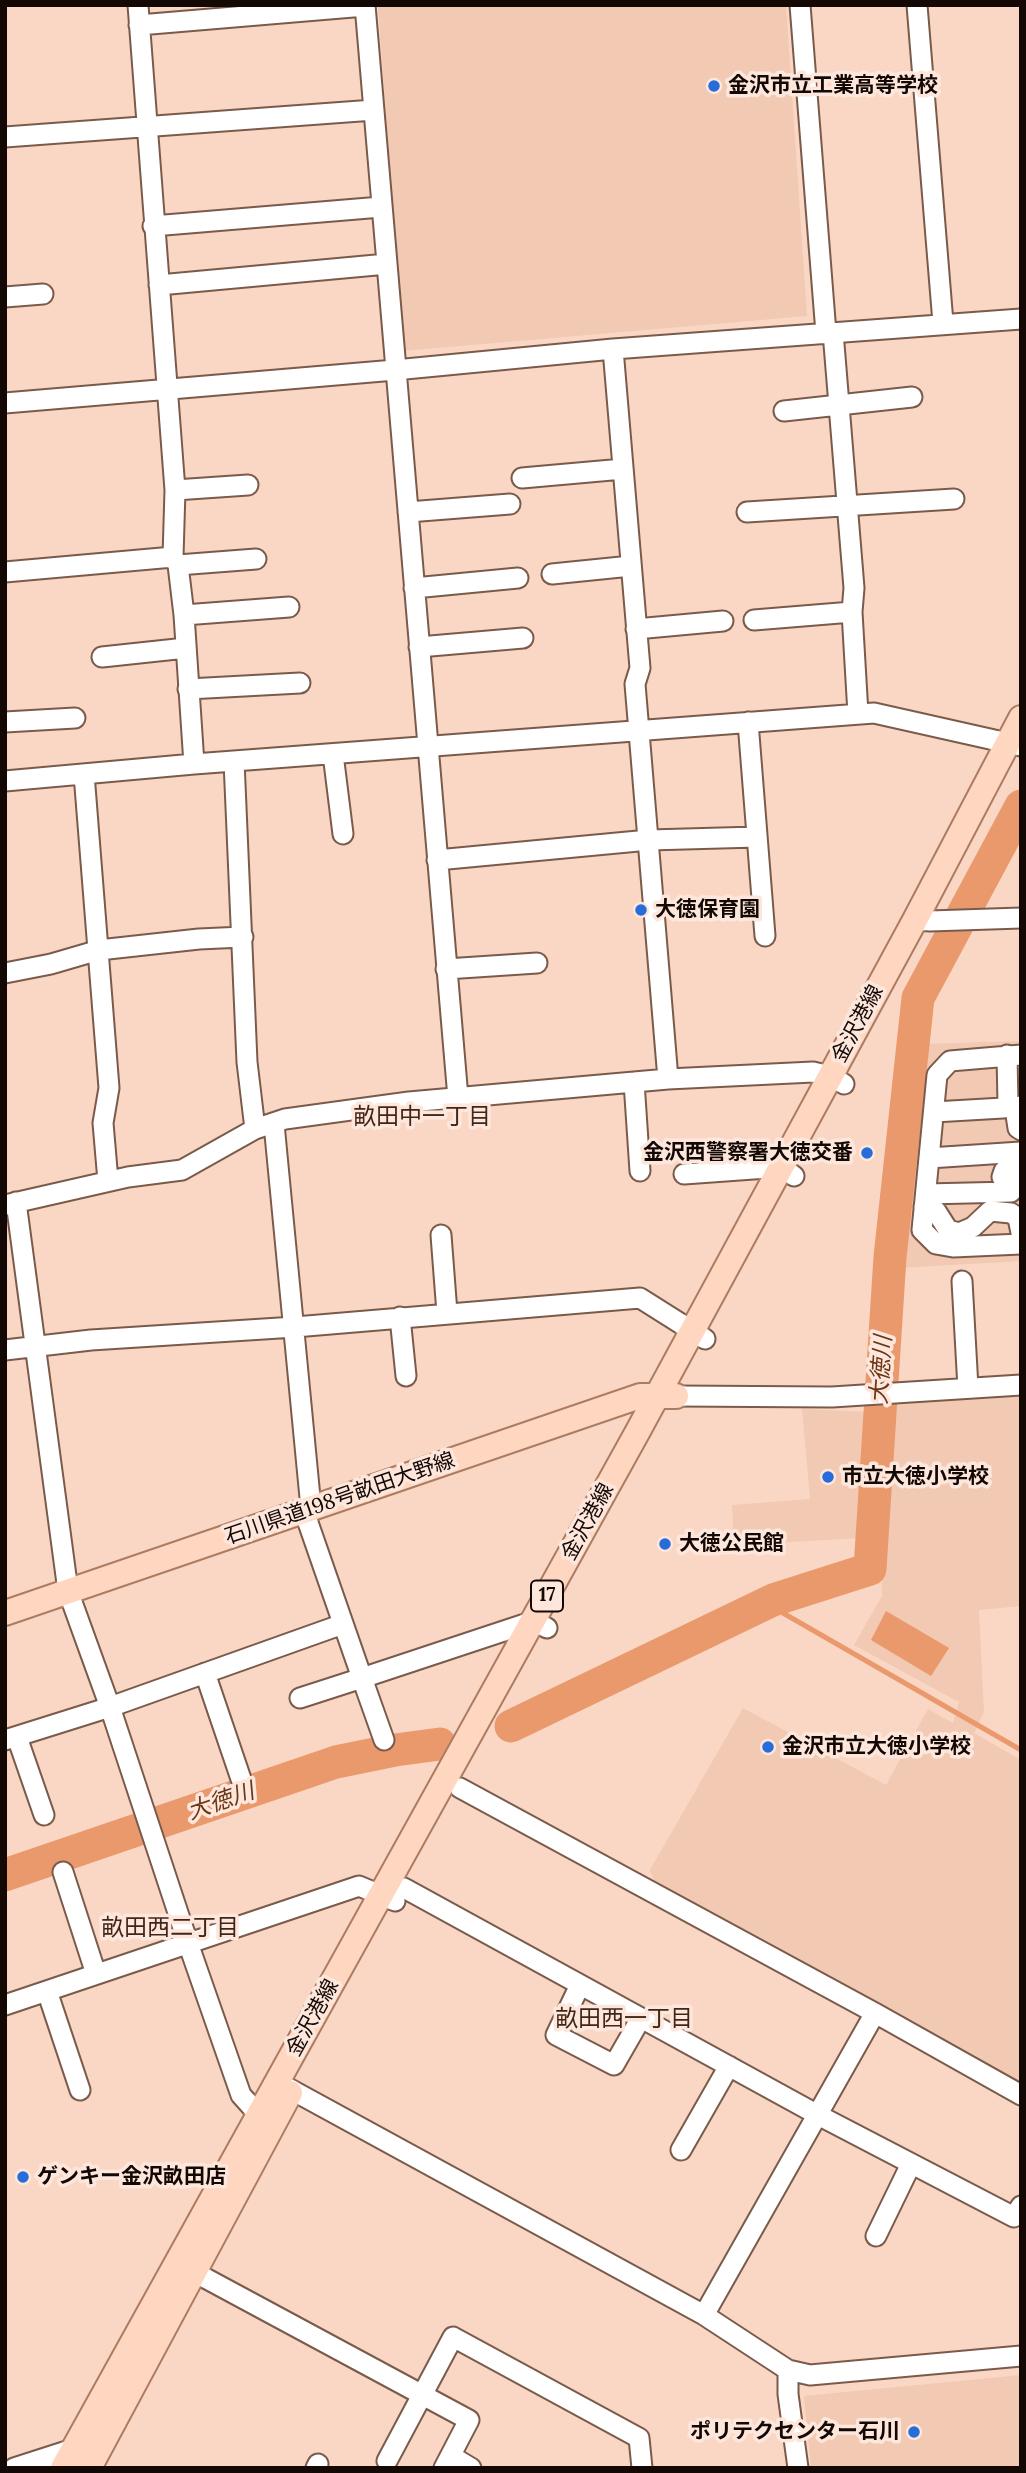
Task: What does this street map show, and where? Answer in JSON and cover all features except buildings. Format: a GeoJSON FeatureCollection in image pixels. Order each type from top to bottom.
{"type":"FeatureCollection","features":[{"type":"Feature","properties":{"kind":"main road","name":"金沢港線"},"geometry":{"type":"LineString","coordinates":[[83,2463],[266,2119],[393,1894],[837,1080],[941,921],[1016,747],[1021,718]]}},
{"type":"Feature","properties":{"kind":"main road","name":"石川県道198号畝田大野線"},"geometry":{"type":"LineString","coordinates":[[5,1613],[640,1396],[666,1396]]}},
{"type":"Feature","properties":{"kind":"main road","name":"金沢港線"},"geometry":{"type":"LineString","coordinates":[[393,1894],[460,1788],[540,1625]]}},
{"type":"Feature","properties":{"kind":"main road","name":"金沢港線"},"geometry":{"type":"LineString","coordinates":[[83,2463],[194,2272],[266,2119]]}},
{"type":"Feature","properties":{"kind":"street"},"geometry":{"type":"LineString","coordinates":[[800,5],[829,332],[839,404],[854,588],[852,612],[858,714]]}},
{"type":"Feature","properties":{"kind":"street"},"geometry":{"type":"LineString","coordinates":[[917,5],[943,323]]}},
{"type":"Feature","properties":{"kind":"street"},"geometry":{"type":"LineString","coordinates":[[194,764],[184,615],[175,561],[175,489],[139,15],[365,6],[457,1098]]}},
{"type":"Feature","properties":{"kind":"street"},"geometry":{"type":"LineString","coordinates":[[5,137],[374,110]]}},
{"type":"Feature","properties":{"kind":"street"},"geometry":{"type":"LineString","coordinates":[[153,226],[381,207]]}},
{"type":"Feature","properties":{"kind":"street"},"geometry":{"type":"LineString","coordinates":[[159,285],[387,264]]}},
{"type":"Feature","properties":{"kind":"street"},"geometry":{"type":"LineString","coordinates":[[5,297],[43,294]]}},
{"type":"Feature","properties":{"kind":"street"},"geometry":{"type":"LineString","coordinates":[[5,402],[167,390],[613,349],[1021,319]]}},
{"type":"Feature","properties":{"kind":"street"},"geometry":{"type":"LineString","coordinates":[[613,349],[640,668],[635,684],[668,1079]]}},
{"type":"Feature","properties":{"kind":"street"},"geometry":{"type":"LineString","coordinates":[[785,411],[912,397]]}},
{"type":"Feature","properties":{"kind":"street"},"geometry":{"type":"LineString","coordinates":[[522,478],[623,469]]}},
{"type":"Feature","properties":{"kind":"street"},"geometry":{"type":"LineString","coordinates":[[175,489],[248,485]]}},
{"type":"Feature","properties":{"kind":"street"},"geometry":{"type":"LineString","coordinates":[[747,512],[954,499]]}},
{"type":"Feature","properties":{"kind":"street"},"geometry":{"type":"LineString","coordinates":[[408,512],[510,504]]}},
{"type":"Feature","properties":{"kind":"street"},"geometry":{"type":"LineString","coordinates":[[5,572],[175,561],[256,559]]}},
{"type":"Feature","properties":{"kind":"street"},"geometry":{"type":"LineString","coordinates":[[552,573],[631,566]]}},
{"type":"Feature","properties":{"kind":"street"},"geometry":{"type":"LineString","coordinates":[[414,588],[518,578]]}},
{"type":"Feature","properties":{"kind":"street"},"geometry":{"type":"LineString","coordinates":[[184,615],[289,607]]}},
{"type":"Feature","properties":{"kind":"street"},"geometry":{"type":"LineString","coordinates":[[754,620],[852,612]]}},
{"type":"Feature","properties":{"kind":"street"},"geometry":{"type":"LineString","coordinates":[[636,629],[723,621]]}},
{"type":"Feature","properties":{"kind":"street"},"geometry":{"type":"LineString","coordinates":[[419,647],[523,638]]}},
{"type":"Feature","properties":{"kind":"street"},"geometry":{"type":"LineString","coordinates":[[102,657],[186,648]]}},
{"type":"Feature","properties":{"kind":"street"},"geometry":{"type":"LineString","coordinates":[[188,689],[300,683]]}},
{"type":"Feature","properties":{"kind":"street"},"geometry":{"type":"LineString","coordinates":[[5,781],[194,764],[874,713],[1016,747]]}},
{"type":"Feature","properties":{"kind":"street"},"geometry":{"type":"LineString","coordinates":[[5,722],[75,718]]}},
{"type":"Feature","properties":{"kind":"street"},"geometry":{"type":"LineString","coordinates":[[748,722],[765,936]]}},
{"type":"Feature","properties":{"kind":"street"},"geometry":{"type":"LineString","coordinates":[[334,754],[343,834]]}},
{"type":"Feature","properties":{"kind":"street"},"geometry":{"type":"LineString","coordinates":[[234,761],[247,1062],[255,1129]]}},
{"type":"Feature","properties":{"kind":"street"},"geometry":{"type":"LineString","coordinates":[[84,774],[109,1088],[103,1123],[108,1181]]}},
{"type":"Feature","properties":{"kind":"street"},"geometry":{"type":"LineString","coordinates":[[437,860],[649,840],[757,837]]}},
{"type":"Feature","properties":{"kind":"street"},"geometry":{"type":"LineString","coordinates":[[941,921],[1021,918]]}},
{"type":"Feature","properties":{"kind":"street"},"geometry":{"type":"LineString","coordinates":[[5,973],[51,964],[99,950],[243,937]]}},
{"type":"Feature","properties":{"kind":"street"},"geometry":{"type":"LineString","coordinates":[[446,969],[537,963]]}},
{"type":"Feature","properties":{"kind":"street"},"geometry":{"type":"LineString","coordinates":[[1015,1115],[1008,1105],[1014,1055],[950,1061],[937,1075],[922,1230],[936,1244],[953,1247],[1021,1244]]}},
{"type":"Feature","properties":{"kind":"street"},"geometry":{"type":"LineString","coordinates":[[266,2119],[241,2095],[68,1591],[37,1347],[10,1204],[108,1181],[182,1170],[255,1129],[285,1119],[409,1102],[668,1079],[813,1072],[837,1080]]}},
{"type":"Feature","properties":{"kind":"street"},"geometry":{"type":"LineString","coordinates":[[634,1082],[639,1171]]}},
{"type":"Feature","properties":{"kind":"street"},"geometry":{"type":"LineString","coordinates":[[934,1112],[1015,1115]]}},
{"type":"Feature","properties":{"kind":"street"},"geometry":{"type":"LineString","coordinates":[[274,1124],[295,1327],[307,1510],[384,1740]]}},
{"type":"Feature","properties":{"kind":"street"},"geometry":{"type":"LineString","coordinates":[[929,1158],[1021,1152]]}},
{"type":"Feature","properties":{"kind":"street"},"geometry":{"type":"LineString","coordinates":[[684,1174],[788,1171]]}},
{"type":"Feature","properties":{"kind":"street"},"geometry":{"type":"LineString","coordinates":[[925,1201],[967,1200],[1011,1192],[1017,1180]]}},
{"type":"Feature","properties":{"kind":"street"},"geometry":{"type":"LineString","coordinates":[[925,1201],[936,1211],[948,1230],[959,1233],[973,1227],[990,1210],[1012,1213],[1018,1218],[1021,1233]]}},
{"type":"Feature","properties":{"kind":"street"},"geometry":{"type":"LineString","coordinates":[[441,1235],[447,1313]]}},
{"type":"Feature","properties":{"kind":"street"},"geometry":{"type":"LineString","coordinates":[[962,1280],[968,1388]]}},
{"type":"Feature","properties":{"kind":"street"},"geometry":{"type":"LineString","coordinates":[[5,1350],[92,1340],[295,1327],[640,1298],[699,1334]]}},
{"type":"Feature","properties":{"kind":"street"},"geometry":{"type":"LineString","coordinates":[[400,1317],[406,1376]]}},
{"type":"Feature","properties":{"kind":"street"},"geometry":{"type":"LineString","coordinates":[[666,1396],[832,1397],[1021,1385]]}},
{"type":"Feature","properties":{"kind":"street"},"geometry":{"type":"LineString","coordinates":[[44,1815],[11,1739],[110,1707],[343,1624]]}},
{"type":"Feature","properties":{"kind":"street"},"geometry":{"type":"LineString","coordinates":[[300,1698],[540,1625]]}},
{"type":"Feature","properties":{"kind":"street"},"geometry":{"type":"LineString","coordinates":[[205,1673],[240,1779]]}},
{"type":"Feature","properties":{"kind":"street"},"geometry":{"type":"LineString","coordinates":[[460,1788],[875,2012],[1021,2095]]}},
{"type":"Feature","properties":{"kind":"street"},"geometry":{"type":"LineString","coordinates":[[63,1872],[96,1974]]}},
{"type":"Feature","properties":{"kind":"street"},"geometry":{"type":"LineString","coordinates":[[5,2005],[359,1886],[393,1894],[580,1985],[818,2115],[1014,2217],[1021,2206]]}},
{"type":"Feature","properties":{"kind":"street"},"geometry":{"type":"LineString","coordinates":[[580,1985],[556,2035],[614,2066],[641,2018]]}},
{"type":"Feature","properties":{"kind":"street"},"geometry":{"type":"LineString","coordinates":[[47,1990],[80,2090]]}},
{"type":"Feature","properties":{"kind":"street"},"geometry":{"type":"LineString","coordinates":[[704,2315],[875,2012]]}},
{"type":"Feature","properties":{"kind":"street"},"geometry":{"type":"LineString","coordinates":[[681,2150],[729,2066]]}},
{"type":"Feature","properties":{"kind":"street"},"geometry":{"type":"LineString","coordinates":[[285,2086],[704,2315],[788,2370],[810,2375],[1021,2356]]}},
{"type":"Feature","properties":{"kind":"street"},"geometry":{"type":"LineString","coordinates":[[876,2236],[911,2164]]}},
{"type":"Feature","properties":{"kind":"street"},"geometry":{"type":"LineString","coordinates":[[194,2272],[469,2420],[447,2462],[471,2468]]}},
{"type":"Feature","properties":{"kind":"street"},"geometry":{"type":"LineString","coordinates":[[387,2461],[453,2337],[639,2438],[642,2468]]}},
{"type":"Feature","properties":{"kind":"street"},"geometry":{"type":"LineString","coordinates":[[788,2370],[788,2395],[798,2468]]}},
{"type":"Feature","properties":{"kind":"street"},"geometry":{"type":"LineString","coordinates":[[14,2468],[83,2463]]}},
{"type":"Feature","properties":{"kind":"shaded area"},"geometry":{"type":"Polygon","coordinates":[[[378,5],[786,5],[807,316],[403,351],[378,5]]]}},
{"type":"Feature","properties":{"kind":"shaded area"},"geometry":{"type":"Polygon","coordinates":[[[1021,1041],[1021,1261],[899,1268],[922,1044],[1021,1041]]]}},
{"type":"Feature","properties":{"kind":"shaded area","name":"金沢市立大徳小学校"},"geometry":{"type":"Polygon","coordinates":[[[1021,1394],[1021,1606],[979,1610],[984,1712],[974,1733],[1021,1760],[1021,2085],[656,1886],[650,1870],[743,1708],[886,1785],[928,1709],[953,1723],[959,1702],[854,1645],[882,1596],[880,1537],[734,1545],[732,1505],[810,1499],[802,1409],[870,1412],[871,1403],[1021,1394]]]}},
{"type":"Feature","properties":{"kind":"shaded area"},"geometry":{"type":"Polygon","coordinates":[[[886,1611],[949,1648],[931,1676],[871,1640],[886,1611]]]}},
{"type":"Feature","properties":{"kind":"shaded area","name":"ポリテクセンター石川"},"geometry":{"type":"Polygon","coordinates":[[[1021,2375],[1021,2468],[811,2468],[804,2396],[1021,2375]]]}},
{"type":"Feature","properties":{"kind":"waterway","name":"大徳川"},"geometry":{"type":"LineString","coordinates":[[511,1726],[773,1600],[870,1569],[890,1257],[918,998],[1021,806]]}},
{"type":"Feature","properties":{"kind":"waterway"},"geometry":{"type":"LineString","coordinates":[[773,1600],[783,1613],[1021,1750]]}},
{"type":"Feature","properties":{"kind":"waterway","name":"大徳川"},"geometry":{"type":"LineString","coordinates":[[5,1875],[336,1762],[440,1744]]}},
{"type":"Feature","properties":{"kind":"place","name":"金沢市立工業高等学校"},"geometry":{"type":"Point","coordinates":[714,86]}},
{"type":"Feature","properties":{"kind":"place","name":"大徳保育園"},"geometry":{"type":"Point","coordinates":[641,910]}},
{"type":"Feature","properties":{"kind":"place","name":"金沢西警察署大徳交番"},"geometry":{"type":"Point","coordinates":[867,1153]}},
{"type":"Feature","properties":{"kind":"place","name":"市立大徳小学校"},"geometry":{"type":"Point","coordinates":[828,1477]}},
{"type":"Feature","properties":{"kind":"place","name":"大徳公民館"},"geometry":{"type":"Point","coordinates":[665,1544]}},
{"type":"Feature","properties":{"kind":"place","name":"金沢市立大徳小学校"},"geometry":{"type":"Point","coordinates":[768,1747]}},
{"type":"Feature","properties":{"kind":"place","name":"ゲンキー金沢畝田店"},"geometry":{"type":"Point","coordinates":[23,2177]}},
{"type":"Feature","properties":{"kind":"place","name":"ポリテクセンター石川"},"geometry":{"type":"Point","coordinates":[914,2432]}},
{"type":"Feature","properties":{"kind":"district","name":"畝田中一丁目"},"geometry":{"type":"Point","coordinates":[422,1117]}},
{"type":"Feature","properties":{"kind":"district","name":"畝田西二丁目"},"geometry":{"type":"Point","coordinates":[170,1928]}},
{"type":"Feature","properties":{"kind":"district","name":"畝田西一丁目"},"geometry":{"type":"Point","coordinates":[624,2019]}}]}
